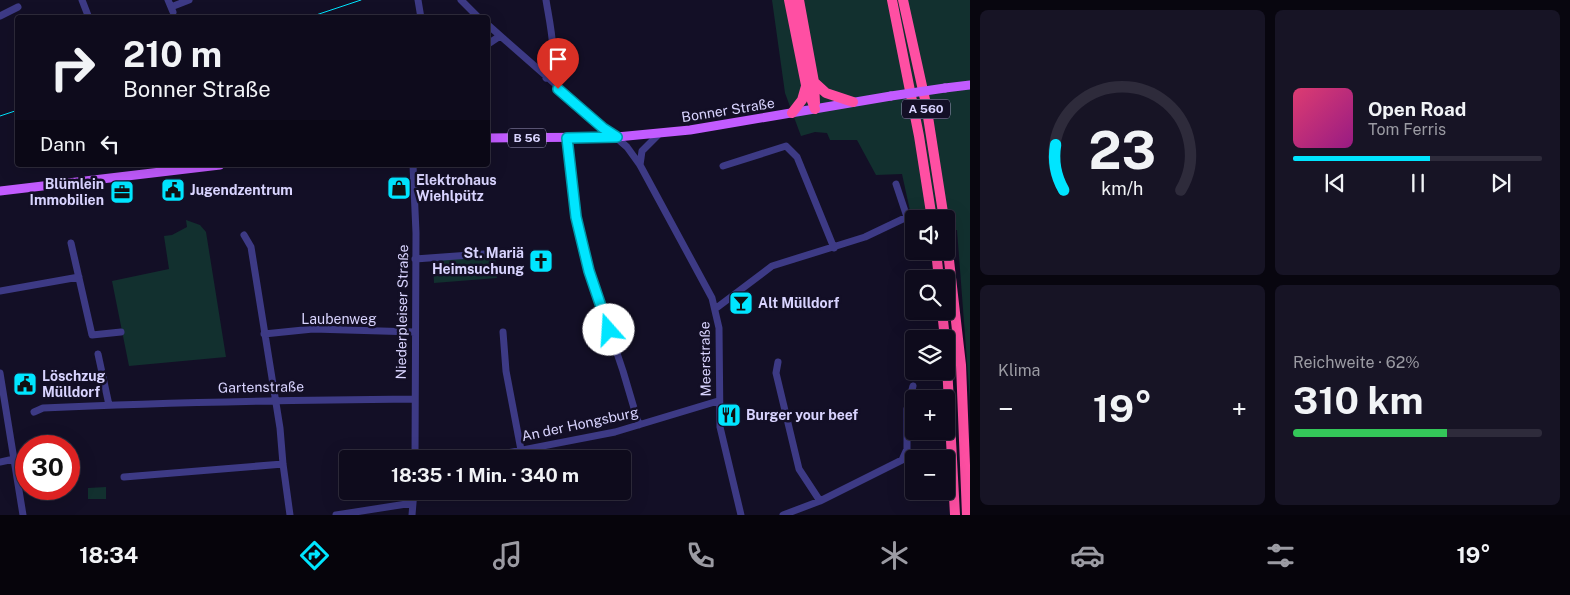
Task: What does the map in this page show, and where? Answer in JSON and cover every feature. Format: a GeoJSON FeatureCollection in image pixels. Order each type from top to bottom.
{"type":"FeatureCollection","features":[{"type":"Feature","properties":{"kind":"highway"},"geometry":{"type":"LineString","coordinates":[[789,0],[815,109]]}},
{"type":"Feature","properties":{"kind":"highway"},"geometry":{"type":"LineString","coordinates":[[792,113],[802,100],[810,83],[799,0]]}},
{"type":"Feature","properties":{"kind":"highway"},"geometry":{"type":"LineString","coordinates":[[887,0],[901,45]]}},
{"type":"Feature","properties":{"kind":"highway","name":"A 560"},"geometry":{"type":"LineString","coordinates":[[892,0],[919,136],[931,210]]}},
{"type":"Feature","properties":{"kind":"highway","name":"A 560"},"geometry":{"type":"LineString","coordinates":[[903,0],[926,104],[943,210]]}},
{"type":"Feature","properties":{"kind":"highway"},"geometry":{"type":"LineString","coordinates":[[810,83],[826,93],[853,102]]}},
{"type":"Feature","properties":{"kind":"highway"},"geometry":{"type":"LineString","coordinates":[[949,260],[961,365],[967,515]]}},
{"type":"Feature","properties":{"kind":"highway"},"geometry":{"type":"LineString","coordinates":[[948,380],[955,515]]}},
{"type":"Feature","properties":{"kind":"highway"},"geometry":{"type":"LineString","coordinates":[[967,478],[970,438]]}},
{"type":"Feature","properties":{"kind":"main road","name":"Bonner Straße"},"geometry":{"type":"LineString","coordinates":[[490,138],[617,137],[660,133],[728,125],[853,102],[970,85]]}},
{"type":"Feature","properties":{"kind":"main road"},"geometry":{"type":"LineString","coordinates":[[0,191],[203,167]]}},
{"type":"Feature","properties":{"kind":"street"},"geometry":{"type":"LineString","coordinates":[[82,0],[88,15]]}},
{"type":"Feature","properties":{"kind":"street"},"geometry":{"type":"LineString","coordinates":[[171,6],[189,0]]}},
{"type":"Feature","properties":{"kind":"street"},"geometry":{"type":"LineString","coordinates":[[418,0],[420,15]]}},
{"type":"Feature","properties":{"kind":"street"},"geometry":{"type":"LineString","coordinates":[[461,0],[477,15]]}},
{"type":"Feature","properties":{"kind":"street"},"geometry":{"type":"LineString","coordinates":[[546,0],[553,60],[553,68],[546,78]]}},
{"type":"Feature","properties":{"kind":"street"},"geometry":{"type":"LineString","coordinates":[[0,16],[18,7]]}},
{"type":"Feature","properties":{"kind":"street","name":"Meerstraße"},"geometry":{"type":"LineString","coordinates":[[490,27],[603,128],[617,137],[640,165],[675,233],[703,279],[715,309],[719,328],[718,400],[720,427],[741,515]]}},
{"type":"Feature","properties":{"kind":"street"},"geometry":{"type":"LineString","coordinates":[[490,43],[500,36]]}},
{"type":"Feature","properties":{"kind":"street"},"geometry":{"type":"LineString","coordinates":[[640,165],[642,151],[660,133]]}},
{"type":"Feature","properties":{"kind":"street"},"geometry":{"type":"LineString","coordinates":[[567,138],[573,202],[584,255],[624,371],[638,425]]}},
{"type":"Feature","properties":{"kind":"street"},"geometry":{"type":"LineString","coordinates":[[723,166],[786,146],[797,157],[834,248]]}},
{"type":"Feature","properties":{"kind":"street","name":"Niederpleiser Straße"},"geometry":{"type":"LineString","coordinates":[[412,167],[416,233],[415,450]]}},
{"type":"Feature","properties":{"kind":"street"},"geometry":{"type":"LineString","coordinates":[[715,309],[772,266],[834,248],[872,234],[907,217],[896,184]]}},
{"type":"Feature","properties":{"kind":"street"},"geometry":{"type":"LineString","coordinates":[[244,235],[251,247],[280,428],[290,515]]}},
{"type":"Feature","properties":{"kind":"street"},"geometry":{"type":"LineString","coordinates":[[71,243],[92,335],[121,332]]}},
{"type":"Feature","properties":{"kind":"street"},"geometry":{"type":"LineString","coordinates":[[415,259],[498,254]]}},
{"type":"Feature","properties":{"kind":"street"},"geometry":{"type":"LineString","coordinates":[[0,291],[79,277]]}},
{"type":"Feature","properties":{"kind":"street","name":"Laubenweg"},"geometry":{"type":"LineString","coordinates":[[264,334],[313,329],[415,332]]}},
{"type":"Feature","properties":{"kind":"street"},"geometry":{"type":"LineString","coordinates":[[502,332],[506,371],[521,450]]}},
{"type":"Feature","properties":{"kind":"street"},"geometry":{"type":"LineString","coordinates":[[98,354],[109,405]]}},
{"type":"Feature","properties":{"kind":"street"},"geometry":{"type":"LineString","coordinates":[[778,362],[776,373],[799,469],[820,501]]}},
{"type":"Feature","properties":{"kind":"street"},"geometry":{"type":"LineString","coordinates":[[0,373],[2,399],[23,515]]}},
{"type":"Feature","properties":{"kind":"street"},"geometry":{"type":"LineString","coordinates":[[783,515],[820,501],[902,460],[907,449],[907,409],[914,386]]}},
{"type":"Feature","properties":{"kind":"street","name":"Gartenstraße"},"geometry":{"type":"LineString","coordinates":[[34,412],[43,408],[274,399],[414,399]]}},
{"type":"Feature","properties":{"kind":"street","name":"An der Hongsburg"},"geometry":{"type":"LineString","coordinates":[[521,450],[582,439],[638,425],[718,400]]}},
{"type":"Feature","properties":{"kind":"street"},"geometry":{"type":"LineString","coordinates":[[0,462],[14,459]]}},
{"type":"Feature","properties":{"kind":"street"},"geometry":{"type":"LineString","coordinates":[[124,477],[283,464]]}},
{"type":"Feature","properties":{"kind":"street"},"geometry":{"type":"LineString","coordinates":[[336,515],[414,503],[412,515]]}},
{"type":"Feature","properties":{"kind":"green space"},"geometry":{"type":"Polygon","coordinates":[[[772,0],[970,0],[970,401],[957,230],[955,230],[955,210],[910,210],[902,174],[876,175],[857,140],[830,140],[827,133],[815,132],[801,136],[785,93],[772,0]]]}},
{"type":"Feature","properties":{"kind":"green space"},"geometry":{"type":"Polygon","coordinates":[[[186,220],[200,225],[206,232],[226,357],[129,366],[112,281],[169,269],[164,236],[172,235],[187,227],[186,220]]]}},
{"type":"Feature","properties":{"kind":"green space"},"geometry":{"type":"Polygon","coordinates":[[[495,256],[497,278],[434,283],[433,260],[495,256]]]}},
{"type":"Feature","properties":{"kind":"green space"},"geometry":{"type":"Polygon","coordinates":[[[106,487],[106,499],[88,499],[88,488],[106,487]]]}},
{"type":"Feature","properties":{"kind":"tram line"},"geometry":{"type":"LineString","coordinates":[[316,15],[361,0]]}},
{"type":"Feature","properties":{"kind":"tram line"},"geometry":{"type":"LineString","coordinates":[[0,116],[15,111]]}},
{"type":"Feature","properties":{"kind":"place","name":"Elektrohaus Wiehlpütz"},"geometry":{"type":"Point","coordinates":[399,188]}},
{"type":"Feature","properties":{"kind":"place","name":"Jugendzentrum"},"geometry":{"type":"Point","coordinates":[173,190]}},
{"type":"Feature","properties":{"kind":"place","name":"Blümlein Immobilien"},"geometry":{"type":"Point","coordinates":[122,192]}},
{"type":"Feature","properties":{"kind":"place","name":"St. Mariä Heimsuchung"},"geometry":{"type":"Point","coordinates":[541,261]}},
{"type":"Feature","properties":{"kind":"place","name":"Alt Mülldorf"},"geometry":{"type":"Point","coordinates":[741,303]}},
{"type":"Feature","properties":{"kind":"place","name":"Löschzug Mülldorf"},"geometry":{"type":"Point","coordinates":[25,384]}},
{"type":"Feature","properties":{"kind":"place","name":"Burger your beef"},"geometry":{"type":"Point","coordinates":[729,415]}},
{"type":"Feature","properties":{"kind":"route"},"geometry":{"type":"LineString","coordinates":[[558,89],[603,128],[617,137],[567,138],[572,194],[584,255],[609,330]]}}]}
